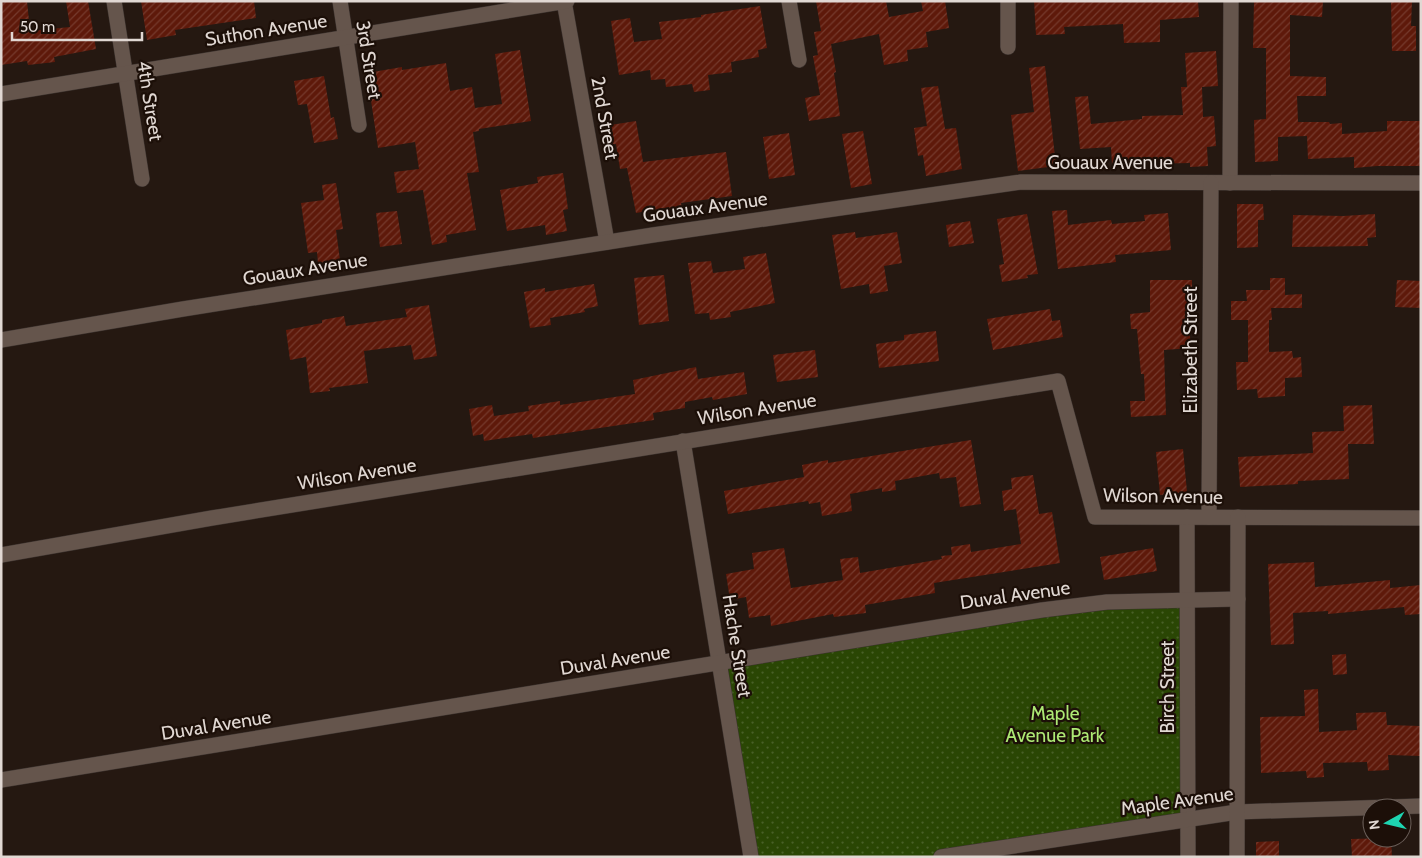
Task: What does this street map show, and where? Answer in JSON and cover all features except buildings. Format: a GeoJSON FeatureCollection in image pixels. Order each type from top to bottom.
{"type":"FeatureCollection","features":[{"type":"Feature","properties":{"kind":"street","name":"4th Street"},"geometry":{"type":"LineString","coordinates":[[114,1],[142,178]]}},
{"type":"Feature","properties":{"kind":"street","name":"3rd Street"},"geometry":{"type":"LineString","coordinates":[[340,1],[359,125]]}},
{"type":"Feature","properties":{"kind":"street","name":"Suthon Avenue"},"geometry":{"type":"LineString","coordinates":[[1,94],[565,1]]}},
{"type":"Feature","properties":{"kind":"street","name":"2nd Street"},"geometry":{"type":"LineString","coordinates":[[565,1],[607,242]]}},
{"type":"Feature","properties":{"kind":"street"},"geometry":{"type":"LineString","coordinates":[[789,1],[799,60]]}},
{"type":"Feature","properties":{"kind":"street"},"geometry":{"type":"LineString","coordinates":[[1008,1],[1008,47]]}},
{"type":"Feature","properties":{"kind":"street"},"geometry":{"type":"LineString","coordinates":[[1230,183],[1231,1]]}},
{"type":"Feature","properties":{"kind":"street","name":"Gouaux Avenue"},"geometry":{"type":"LineString","coordinates":[[1,340],[192,307],[607,242],[1021,182],[1421,183]]}},
{"type":"Feature","properties":{"kind":"street","name":"Elizabeth Street"},"geometry":{"type":"LineString","coordinates":[[1210,517],[1211,183]]}},
{"type":"Feature","properties":{"kind":"street","name":"Wilson Avenue"},"geometry":{"type":"LineString","coordinates":[[1,555],[212,518],[1058,381],[1095,517],[1421,518]]}},
{"type":"Feature","properties":{"kind":"street","name":"Hache Street"},"geometry":{"type":"LineString","coordinates":[[683,441],[751,857]]}},
{"type":"Feature","properties":{"kind":"street","name":"Birch Street"},"geometry":{"type":"LineString","coordinates":[[1187,517],[1188,857]]}},
{"type":"Feature","properties":{"kind":"street"},"geometry":{"type":"LineString","coordinates":[[1238,517],[1238,857]]}},
{"type":"Feature","properties":{"kind":"street","name":"Duval Avenue"},"geometry":{"type":"LineString","coordinates":[[1,780],[1042,610],[1107,602],[1238,599]]}},
{"type":"Feature","properties":{"kind":"street","name":"Maple Avenue"},"geometry":{"type":"LineString","coordinates":[[941,857],[1238,812],[1421,806]]}},
{"type":"Feature","properties":{"kind":"green space","name":"Maple Avenue Park"},"geometry":{"type":"Polygon","coordinates":[[[1187,600],[1187,819],[941,857],[751,857],[719,663],[1042,610],[1187,600]]]}}]}
